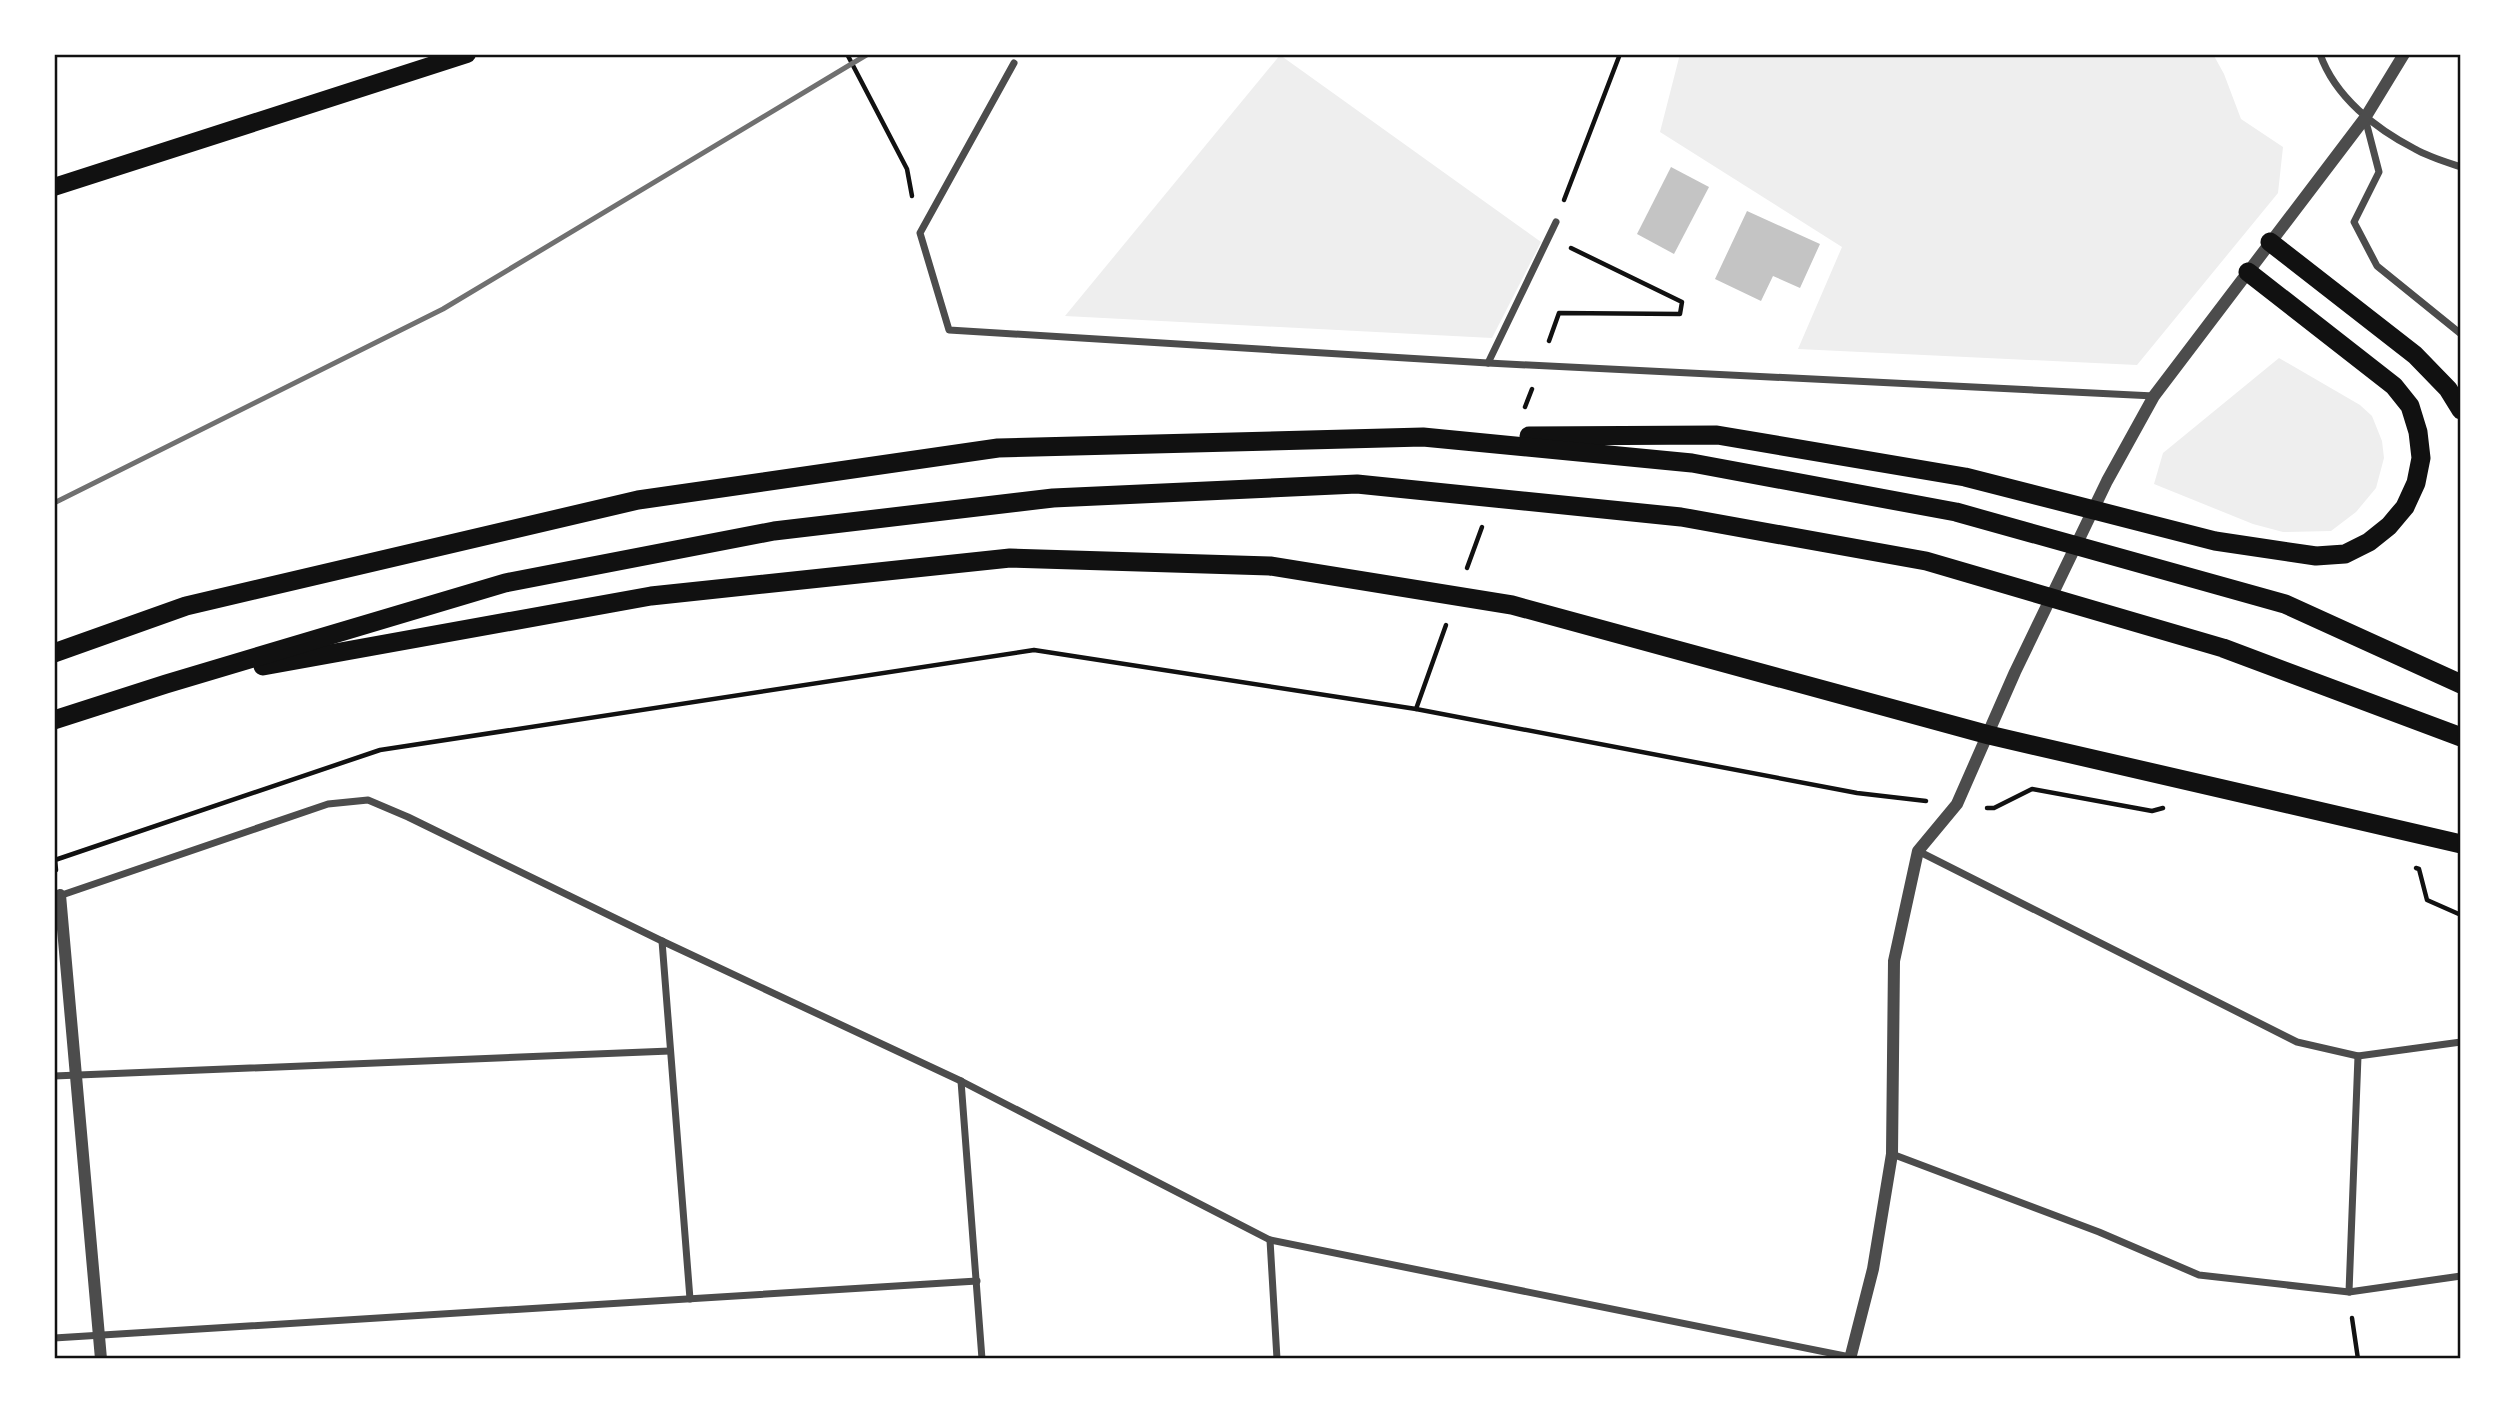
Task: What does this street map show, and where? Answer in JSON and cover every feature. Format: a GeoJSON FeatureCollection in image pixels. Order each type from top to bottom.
{"type":"FeatureCollection","features":[{"type":"Feature","properties":{"kind":"highway"},"geometry":{"type":"LineString","coordinates":[[2270,242],[2415,355],[2448,389],[2461,410]]}},
{"type":"Feature","properties":{"kind":"highway"},"geometry":{"type":"LineString","coordinates":[[54,653],[186,606],[638,500],[998,448],[1423,437],[1717,435],[1965,477],[2215,541],[2316,556],[2345,554],[2369,542],[2389,526],[2405,507],[2416,483],[2421,458],[2418,432],[2410,406],[2394,386],[2248,272]]}},
{"type":"Feature","properties":{"kind":"highway"},"geometry":{"type":"LineString","coordinates":[[1423,437],[1692,463],[1956,512],[2285,604],[2461,684]]}},
{"type":"Feature","properties":{"kind":"highway"},"geometry":{"type":"LineString","coordinates":[[54,720],[505,583],[774,531],[1053,498],[1357,484],[1681,517],[1926,561],[2223,648],[2461,737]]}},
{"type":"Feature","properties":{"kind":"highway"},"geometry":{"type":"LineString","coordinates":[[166,684],[651,596],[1024,559],[1270,566],[1513,605],[1989,735],[2461,844]]}},
{"type":"Feature","properties":{"kind":"main road"},"geometry":{"type":"LineString","coordinates":[[54,187],[435,60],[467,54]]}},
{"type":"Feature","properties":{"kind":"street"},"geometry":{"type":"LineString","coordinates":[[2320,54],[2326,72],[2365,118],[2415,150],[2461,167]]}},
{"type":"Feature","properties":{"kind":"street"},"geometry":{"type":"LineString","coordinates":[[101,1359],[57,896],[328,804],[368,800],[961,1081],[1270,1240],[1850,1358],[1873,1269],[1892,1154],[1894,961],[1918,851],[1957,804],[2015,672],[2107,481],[2154,396],[2365,118],[2404,54]]}},
{"type":"Feature","properties":{"kind":"street"},"geometry":{"type":"LineString","coordinates":[[1014,63],[920,233],[949,330],[1488,363],[2154,396]]}},
{"type":"Feature","properties":{"kind":"street"},"geometry":{"type":"LineString","coordinates":[[2365,118],[2379,172],[2354,222],[2377,266],[2461,334]]}},
{"type":"Feature","properties":{"kind":"street"},"geometry":{"type":"LineString","coordinates":[[1488,363],[1556,222]]}},
{"type":"Feature","properties":{"kind":"street"},"geometry":{"type":"LineString","coordinates":[[1918,851],[2297,1042],[2358,1056],[2461,1042]]}},
{"type":"Feature","properties":{"kind":"street"},"geometry":{"type":"LineString","coordinates":[[662,941],[690,1299]]}},
{"type":"Feature","properties":{"kind":"street"},"geometry":{"type":"LineString","coordinates":[[54,1076],[670,1051]]}},
{"type":"Feature","properties":{"kind":"street"},"geometry":{"type":"LineString","coordinates":[[2349,1293],[2358,1056]]}},
{"type":"Feature","properties":{"kind":"street"},"geometry":{"type":"LineString","coordinates":[[961,1081],[982,1359]]}},
{"type":"Feature","properties":{"kind":"street"},"geometry":{"type":"LineString","coordinates":[[1892,1154],[2099,1232],[2199,1275],[2349,1293],[2461,1276]]}},
{"type":"Feature","properties":{"kind":"street"},"geometry":{"type":"LineString","coordinates":[[1270,1240],[1278,1359]]}},
{"type":"Feature","properties":{"kind":"street"},"geometry":{"type":"LineString","coordinates":[[54,1338],[976,1281]]}},
{"type":"Feature","properties":{"kind":"path"},"geometry":{"type":"LineString","coordinates":[[847,54],[907,169],[920,233]]}},
{"type":"Feature","properties":{"kind":"path"},"geometry":{"type":"LineString","coordinates":[[1556,222],[1620,54]]}},
{"type":"Feature","properties":{"kind":"path"},"geometry":{"type":"LineString","coordinates":[[1548,237],[1682,302],[1680,314],[1559,313]]}},
{"type":"Feature","properties":{"kind":"path"},"geometry":{"type":"LineString","coordinates":[[57,896],[55,860],[380,750],[1034,650],[1416,709],[1857,793],[1994,808],[2032,789],[2152,811],[2172,805]]}},
{"type":"Feature","properties":{"kind":"path"},"geometry":{"type":"LineString","coordinates":[[2406,866],[2419,869],[2427,900],[2461,915]]}},
{"type":"Feature","properties":{"kind":"path"},"geometry":{"type":"LineString","coordinates":[[2349,1293],[2358,1359]]}},
{"type":"Feature","properties":{"kind":"shaded area"},"geometry":{"type":"Polygon","coordinates":[[[1680,54],[2213,54],[2224,74],[2241,119],[2283,147],[2278,193],[2137,365],[1798,349],[1842,247],[1660,132],[1680,54]]]}},
{"type":"Feature","properties":{"kind":"shaded area"},"geometry":{"type":"Polygon","coordinates":[[[1280,55],[1541,242],[1492,338],[1065,316],[1280,55]]]}},
{"type":"Feature","properties":{"kind":"shaded area"},"geometry":{"type":"Polygon","coordinates":[[[2279,358],[2360,405],[2372,416],[2382,441],[2384,458],[2376,488],[2356,512],[2331,531],[2283,532],[2253,524],[2154,484],[2163,453],[2279,358]]]}},
{"type":"Feature","properties":{"kind":"building"},"geometry":{"type":"Polygon","coordinates":[[[1671,167],[1709,187],[1674,254],[1637,234],[1671,167]]]}},
{"type":"Feature","properties":{"kind":"building"},"geometry":{"type":"Polygon","coordinates":[[[1747,211],[1820,244],[1800,288],[1773,276],[1761,301],[1715,279],[1747,211]]]}},
{"type":"Feature","properties":{"kind":"railway"},"geometry":{"type":"LineString","coordinates":[[54,503],[443,309],[868,54]]}}]}
